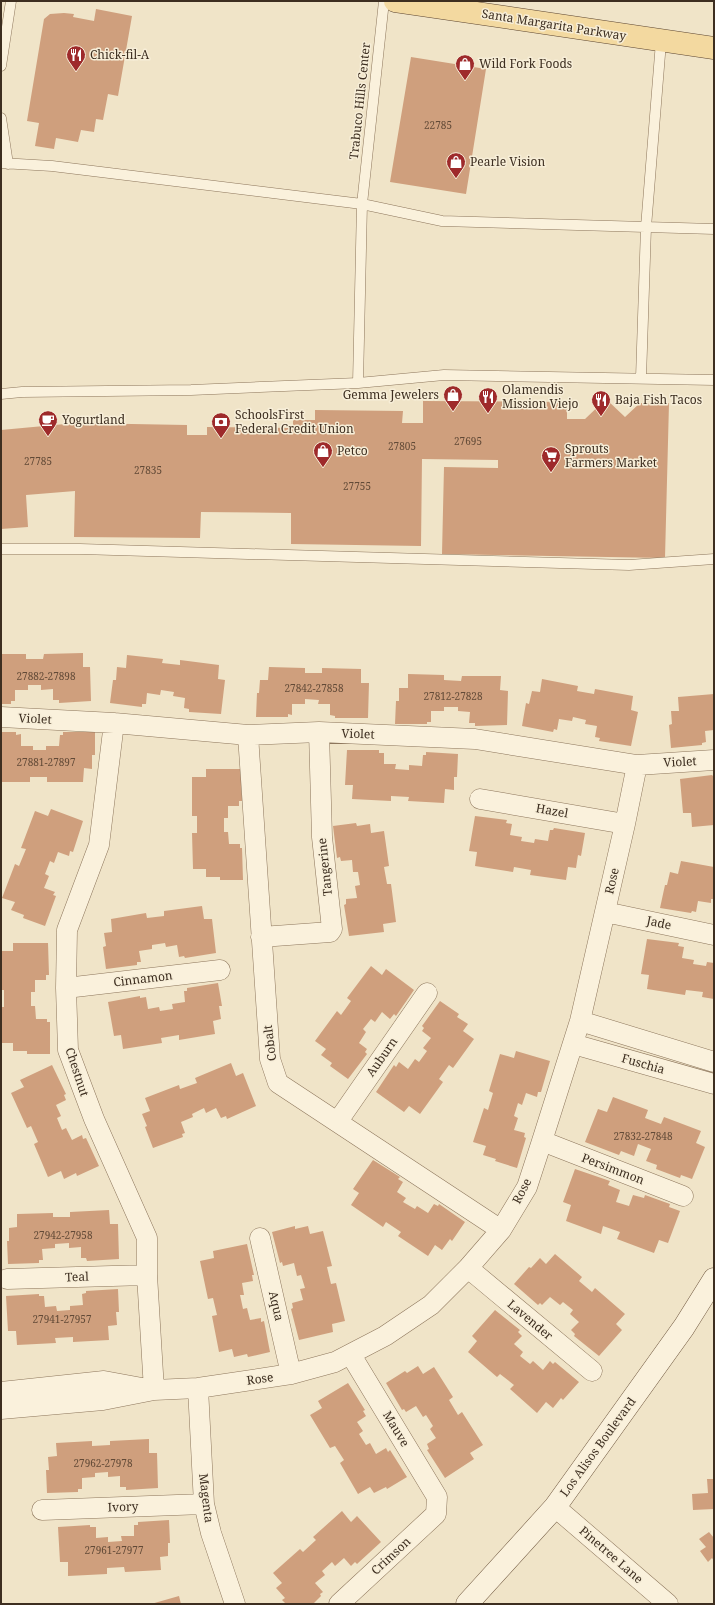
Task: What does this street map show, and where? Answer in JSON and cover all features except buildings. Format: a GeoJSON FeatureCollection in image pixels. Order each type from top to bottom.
{"type":"FeatureCollection","features":[{"type":"Feature","properties":{"kind":"main road","name":"Santa Margarita Parkway"},"geometry":{"type":"LineString","coordinates":[[395,1],[661,42],[714,48]]}},
{"type":"Feature","properties":{"kind":"main road","name":"Los Alisos Boulevard"},"geometry":{"type":"LineString","coordinates":[[466,1604],[555,1507],[684,1328],[714,1280]]}},
{"type":"Feature","properties":{"kind":"street","name":"Violet"},"geometry":{"type":"LineString","coordinates":[[1,717],[114,723],[248,735],[319,732],[474,739],[637,765],[714,760]]}},
{"type":"Feature","properties":{"kind":"street","name":"Chestnut"},"geometry":{"type":"LineString","coordinates":[[114,723],[99,845],[67,930],[66,988],[68,1050],[94,1119],[147,1238],[147,1275],[154,1390]]}},
{"type":"Feature","properties":{"kind":"street","name":"Tangerine"},"geometry":{"type":"LineString","coordinates":[[261,937],[330,932],[332,929],[322,837],[319,732]]}},
{"type":"Feature","properties":{"kind":"street","name":"Cobalt"},"geometry":{"type":"LineString","coordinates":[[248,735],[270,1059],[278,1083],[338,1121],[501,1230]]}},
{"type":"Feature","properties":{"kind":"street","name":"Rose"},"geometry":{"type":"LineString","coordinates":[[1,1409],[103,1400],[154,1390],[198,1388],[291,1374],[335,1362],[385,1336],[431,1305],[468,1268],[501,1230],[527,1186],[580,1021],[637,765]]}},
{"type":"Feature","properties":{"kind":"street","name":"Hazel"},"geometry":{"type":"LineString","coordinates":[[480,799],[625,824]]}},
{"type":"Feature","properties":{"kind":"street","name":"Jade"},"geometry":{"type":"LineString","coordinates":[[605,912],[714,935]]}},
{"type":"Feature","properties":{"kind":"street","name":"Cinnamon"},"geometry":{"type":"LineString","coordinates":[[66,988],[220,970]]}},
{"type":"Feature","properties":{"kind":"street","name":"Auburn"},"geometry":{"type":"LineString","coordinates":[[338,1121],[427,993]]}},
{"type":"Feature","properties":{"kind":"street","name":"Fuschia"},"geometry":{"type":"LineString","coordinates":[[580,1021],[714,1062]]}},
{"type":"Feature","properties":{"kind":"street","name":"Fuschia"},"geometry":{"type":"LineString","coordinates":[[573,1044],[714,1084]]}},
{"type":"Feature","properties":{"kind":"street","name":"Persimmon"},"geometry":{"type":"LineString","coordinates":[[542,1141],[683,1196]]}},
{"type":"Feature","properties":{"kind":"street","name":"Aqua"},"geometry":{"type":"LineString","coordinates":[[260,1238],[291,1374]]}},
{"type":"Feature","properties":{"kind":"street","name":"Lavender"},"geometry":{"type":"LineString","coordinates":[[468,1268],[592,1372]]}},
{"type":"Feature","properties":{"kind":"street","name":"Teal"},"geometry":{"type":"LineString","coordinates":[[7,1279],[147,1275]]}},
{"type":"Feature","properties":{"kind":"street","name":"Mauve"},"geometry":{"type":"LineString","coordinates":[[350,1355],[437,1497],[438,1505]]}},
{"type":"Feature","properties":{"kind":"street","name":"Rose"},"geometry":{"type":"LineString","coordinates":[[1,1392],[104,1381],[154,1390]]}},
{"type":"Feature","properties":{"kind":"street","name":"Magenta"},"geometry":{"type":"LineString","coordinates":[[198,1388],[204,1504],[211,1532],[235,1604]]}},
{"type":"Feature","properties":{"kind":"street","name":"Ivory"},"geometry":{"type":"LineString","coordinates":[[42,1510],[204,1504]]}},
{"type":"Feature","properties":{"kind":"street","name":"Crimson"},"geometry":{"type":"LineString","coordinates":[[339,1604],[436,1514],[438,1505]]}},
{"type":"Feature","properties":{"kind":"street","name":"Pinetree Lane"},"geometry":{"type":"LineString","coordinates":[[555,1507],[668,1604]]}},
{"type":"Feature","properties":{"kind":"lane"},"geometry":{"type":"LineString","coordinates":[[1,66],[11,1]]}},
{"type":"Feature","properties":{"kind":"lane","name":"Trabuco Hills Center"},"geometry":{"type":"LineString","coordinates":[[358,383],[362,204],[384,1]]}},
{"type":"Feature","properties":{"kind":"lane"},"geometry":{"type":"LineString","coordinates":[[641,378],[646,227],[661,42]]}},
{"type":"Feature","properties":{"kind":"lane"},"geometry":{"type":"LineString","coordinates":[[1,118],[5,163],[52,166],[362,204],[442,221],[714,230]]}},
{"type":"Feature","properties":{"kind":"lane"},"geometry":{"type":"LineString","coordinates":[[1,394],[22,392],[162,391],[358,383],[444,375],[714,380]]}},
{"type":"Feature","properties":{"kind":"lane"},"geometry":{"type":"LineString","coordinates":[[1,549],[88,549],[629,565],[714,559]]}},
{"type":"Feature","properties":{"kind":"place","name":"Chick-fil-A"},"geometry":{"type":"Point","coordinates":[76,72]}},
{"type":"Feature","properties":{"kind":"place","name":"Wild Fork Foods"},"geometry":{"type":"Point","coordinates":[465,81]}},
{"type":"Feature","properties":{"kind":"place","name":"Pearle Vision"},"geometry":{"type":"Point","coordinates":[456,179]}},
{"type":"Feature","properties":{"kind":"place","name":"Gemma Jewelers"},"geometry":{"type":"Point","coordinates":[453,412]}},
{"type":"Feature","properties":{"kind":"place","name":"Olamendis Mission Viejo"},"geometry":{"type":"Point","coordinates":[488,414]}},
{"type":"Feature","properties":{"kind":"place","name":"Baja Fish Tacos"},"geometry":{"type":"Point","coordinates":[601,417]}},
{"type":"Feature","properties":{"kind":"place","name":"Yogurtland"},"geometry":{"type":"Point","coordinates":[48,437]}},
{"type":"Feature","properties":{"kind":"place","name":"SchoolsFirst Federal Credit Union"},"geometry":{"type":"Point","coordinates":[221,439]}},
{"type":"Feature","properties":{"kind":"place","name":"Petco"},"geometry":{"type":"Point","coordinates":[323,468]}},
{"type":"Feature","properties":{"kind":"place","name":"Sprouts Farmers Market"},"geometry":{"type":"Point","coordinates":[551,473]}}]}
